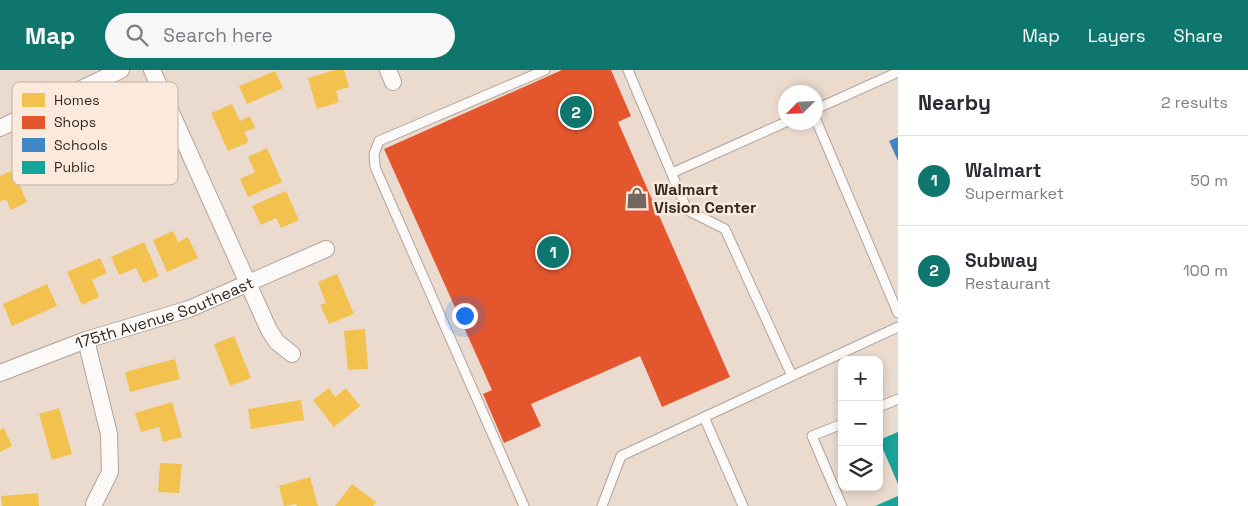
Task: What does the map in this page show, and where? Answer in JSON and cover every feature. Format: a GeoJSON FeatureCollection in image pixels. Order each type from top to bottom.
{"type":"FeatureCollection","features":[{"type":"Feature","properties":{"kind":"street"},"geometry":{"type":"LineString","coordinates":[[96,82],[121,70]]}},
{"type":"Feature","properties":{"kind":"street"},"geometry":{"type":"LineString","coordinates":[[152,70],[157,82]]}},
{"type":"Feature","properties":{"kind":"street"},"geometry":{"type":"LineString","coordinates":[[0,128],[12,122]]}},
{"type":"Feature","properties":{"kind":"street"},"geometry":{"type":"LineString","coordinates":[[178,128],[269,330],[277,342],[292,354]]}},
{"type":"Feature","properties":{"kind":"street","name":"175th Avenue Southeast"},"geometry":{"type":"LineString","coordinates":[[0,373],[86,340],[188,308],[326,249]]}},
{"type":"Feature","properties":{"kind":"street"},"geometry":{"type":"LineString","coordinates":[[86,340],[108,434],[110,472],[94,504]]}},
{"type":"Feature","properties":{"kind":"lane"},"geometry":{"type":"LineString","coordinates":[[524,506],[375,167],[374,154],[379,141],[545,70]]}},
{"type":"Feature","properties":{"kind":"lane"},"geometry":{"type":"LineString","coordinates":[[628,70],[687,210],[725,229],[792,376]]}},
{"type":"Feature","properties":{"kind":"lane"},"geometry":{"type":"LineString","coordinates":[[823,106],[898,72]]}},
{"type":"Feature","properties":{"kind":"lane"},"geometry":{"type":"LineString","coordinates":[[672,173],[778,126]]}},
{"type":"Feature","properties":{"kind":"lane"},"geometry":{"type":"LineString","coordinates":[[820,130],[898,313]]}},
{"type":"Feature","properties":{"kind":"lane"},"geometry":{"type":"LineString","coordinates":[[602,506],[621,456],[898,328]]}},
{"type":"Feature","properties":{"kind":"lane"},"geometry":{"type":"LineString","coordinates":[[883,405],[898,399]]}},
{"type":"Feature","properties":{"kind":"lane"},"geometry":{"type":"LineString","coordinates":[[704,417],[743,506]]}},
{"type":"Feature","properties":{"kind":"lane"},"geometry":{"type":"LineString","coordinates":[[838,426],[812,436],[842,506]]}},
{"type":"Feature","properties":{"kind":"building: Homes"},"geometry":{"type":"Polygon","coordinates":[[[335,70],[344,70],[349,87],[336,91],[339,102],[317,109],[308,78],[335,70]]]}},
{"type":"Feature","properties":{"kind":"building: Homes"},"geometry":{"type":"Polygon","coordinates":[[[275,71],[283,88],[247,104],[239,86],[275,71]]]}},
{"type":"Feature","properties":{"kind":"building: Homes"},"geometry":{"type":"Polygon","coordinates":[[[232,104],[240,121],[250,116],[255,128],[244,132],[249,142],[228,151],[211,113],[232,104]]]}},
{"type":"Feature","properties":{"kind":"building: Homes"},"geometry":{"type":"Polygon","coordinates":[[[267,148],[282,182],[248,197],[240,179],[255,172],[248,157],[267,148]]]}},
{"type":"Feature","properties":{"kind":"building: Homes"},"geometry":{"type":"Polygon","coordinates":[[[12,170],[12,185],[20,185],[27,202],[11,210],[6,199],[0,202],[0,176],[12,170]]]}},
{"type":"Feature","properties":{"kind":"building: Homes"},"geometry":{"type":"Polygon","coordinates":[[[286,191],[299,220],[281,228],[276,218],[261,225],[252,206],[286,191]]]}},
{"type":"Feature","properties":{"kind":"building: Homes"},"geometry":{"type":"Polygon","coordinates":[[[173,231],[178,242],[188,237],[198,258],[167,272],[153,240],[173,231]]]}},
{"type":"Feature","properties":{"kind":"building: Homes"},"geometry":{"type":"Polygon","coordinates":[[[144,242],[159,276],[143,283],[136,268],[119,275],[111,257],[144,242]]]}},
{"type":"Feature","properties":{"kind":"building: Homes"},"geometry":{"type":"Polygon","coordinates":[[[100,258],[107,273],[92,280],[99,297],[82,305],[67,272],[100,258]]]}},
{"type":"Feature","properties":{"kind":"building: Homes"},"geometry":{"type":"Polygon","coordinates":[[[337,274],[354,314],[329,324],[320,305],[326,303],[318,282],[337,274]]]}},
{"type":"Feature","properties":{"kind":"building: Homes"},"geometry":{"type":"Polygon","coordinates":[[[47,284],[57,306],[12,326],[3,304],[47,284]]]}},
{"type":"Feature","properties":{"kind":"building: Homes"},"geometry":{"type":"Polygon","coordinates":[[[365,329],[368,369],[348,370],[344,331],[365,329]]]}},
{"type":"Feature","properties":{"kind":"building: Homes"},"geometry":{"type":"Polygon","coordinates":[[[234,336],[251,378],[230,386],[214,344],[234,336]]]}},
{"type":"Feature","properties":{"kind":"building: Homes"},"geometry":{"type":"Polygon","coordinates":[[[175,359],[180,379],[130,392],[125,372],[175,359]]]}},
{"type":"Feature","properties":{"kind":"building: Homes"},"geometry":{"type":"Polygon","coordinates":[[[329,388],[335,397],[346,388],[360,406],[334,427],[313,400],[329,388]]]}},
{"type":"Feature","properties":{"kind":"building: Homes"},"geometry":{"type":"Polygon","coordinates":[[[301,400],[304,420],[251,429],[248,409],[301,400]]]}},
{"type":"Feature","properties":{"kind":"building: Homes"},"geometry":{"type":"Polygon","coordinates":[[[172,402],[182,437],[163,442],[159,427],[141,432],[135,413],[172,402]]]}},
{"type":"Feature","properties":{"kind":"building: Homes"},"geometry":{"type":"Polygon","coordinates":[[[59,408],[72,454],[52,460],[39,414],[59,408]]]}},
{"type":"Feature","properties":{"kind":"building: Homes"},"geometry":{"type":"Polygon","coordinates":[[[4,428],[12,446],[0,452],[0,430],[4,428]]]}},
{"type":"Feature","properties":{"kind":"building: Homes"},"geometry":{"type":"Polygon","coordinates":[[[160,463],[182,464],[179,493],[158,492],[160,463]]]}},
{"type":"Feature","properties":{"kind":"building: Homes"},"geometry":{"type":"Polygon","coordinates":[[[310,477],[318,506],[297,506],[296,504],[284,506],[279,486],[310,477]]]}},
{"type":"Feature","properties":{"kind":"building: Homes"},"geometry":{"type":"Polygon","coordinates":[[[352,484],[376,502],[373,506],[335,506],[352,484]]]}},
{"type":"Feature","properties":{"kind":"building: Homes"},"geometry":{"type":"Polygon","coordinates":[[[38,493],[39,506],[2,506],[1,496],[38,493]]]}},
{"type":"Feature","properties":{"kind":"building: Shops"},"geometry":{"type":"Polygon","coordinates":[[[562,70],[611,70],[631,116],[618,122],[730,377],[662,407],[640,356],[531,404],[541,426],[504,443],[483,394],[492,390],[384,149],[562,70]]]}},
{"type":"Feature","properties":{"kind":"building: Schools"},"geometry":{"type":"Polygon","coordinates":[[[898,137],[898,161],[889,141],[898,137]]]}},
{"type":"Feature","properties":{"kind":"building: Public"},"geometry":{"type":"Polygon","coordinates":[[[898,432],[898,484],[883,449],[883,438],[898,432]]]}},
{"type":"Feature","properties":{"kind":"building: Public"},"geometry":{"type":"Polygon","coordinates":[[[898,496],[898,506],[875,506],[898,496]]]}},
{"type":"Feature","properties":{"kind":"place","name":"Subway"},"geometry":{"type":"Point","coordinates":[576,112]}},
{"type":"Feature","properties":{"kind":"place","name":"Walmart Vision Center"},"geometry":{"type":"Point","coordinates":[637,198]}},
{"type":"Feature","properties":{"kind":"place","name":"Walmart"},"geometry":{"type":"Point","coordinates":[553,252]}}]}
